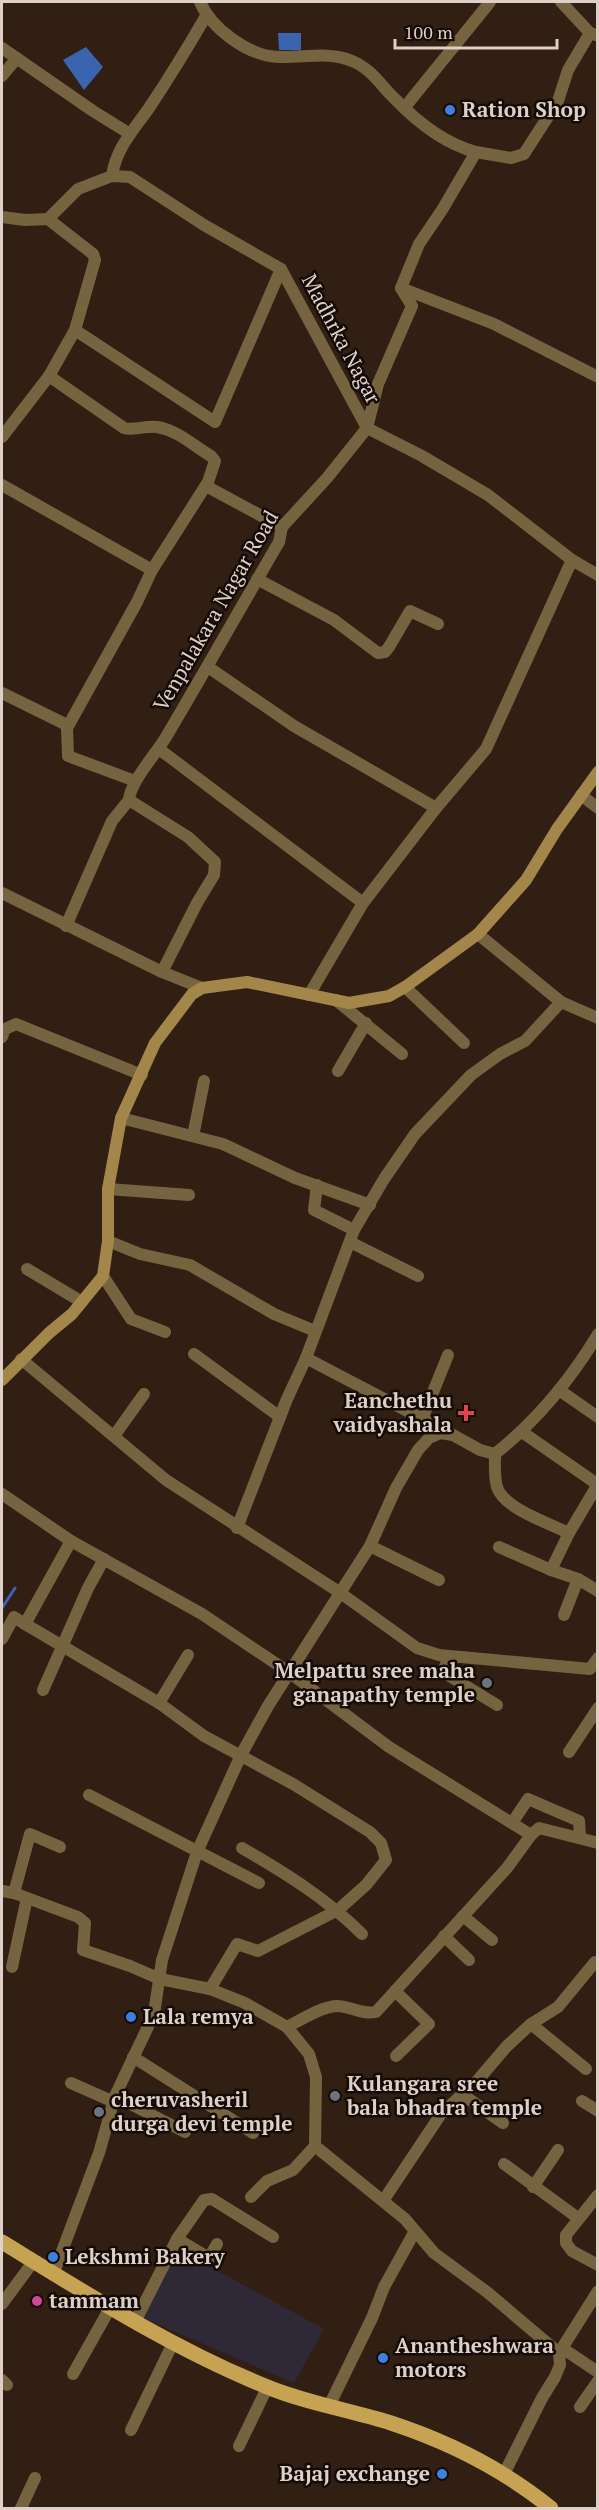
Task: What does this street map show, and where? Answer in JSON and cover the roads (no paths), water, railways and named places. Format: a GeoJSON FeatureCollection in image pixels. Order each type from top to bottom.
{"type":"FeatureCollection","features":[{"type":"Feature","properties":{"kind":"main road"},"geometry":{"type":"LineString","coordinates":[[2,1380],[21,1359],[72,1314],[103,1276],[108,1241],[108,1189],[121,1118],[155,1043],[192,994],[202,988],[247,982],[349,1003],[389,996],[478,934],[526,880],[597,772]]}},
{"type":"Feature","properties":{"kind":"main road"},"geometry":{"type":"LineString","coordinates":[[2,2242],[53,2275],[210,2363],[267,2388],[393,2424],[432,2439],[504,2474],[551,2508]]}},
{"type":"Feature","properties":{"kind":"street"},"geometry":{"type":"LineString","coordinates":[[200,2],[206,16],[238,44],[276,57],[315,54],[351,60],[371,73],[394,98],[434,133],[474,152],[511,158],[524,154],[558,101],[568,70],[594,34],[561,2]]}},
{"type":"Feature","properties":{"kind":"street"},"geometry":{"type":"LineString","coordinates":[[405,107],[490,2]]}},
{"type":"Feature","properties":{"kind":"street"},"geometry":{"type":"LineString","coordinates":[[48,219],[78,189],[112,176],[116,155],[206,16]]}},
{"type":"Feature","properties":{"kind":"street"},"geometry":{"type":"LineString","coordinates":[[2,48],[130,134]]}},
{"type":"Feature","properties":{"kind":"street"},"geometry":{"type":"LineString","coordinates":[[2,76],[17,58]]}},
{"type":"Feature","properties":{"kind":"street"},"geometry":{"type":"LineString","coordinates":[[474,152],[419,244],[402,288],[494,324],[597,377]]}},
{"type":"Feature","properties":{"kind":"street","name":"Madhrka Nagar"},"geometry":{"type":"LineString","coordinates":[[112,176],[130,177],[204,225],[281,269],[367,428],[422,456],[488,495],[572,560],[597,575]]}},
{"type":"Feature","properties":{"kind":"street"},"geometry":{"type":"LineString","coordinates":[[2,217],[25,220],[48,219],[93,254],[95,260],[75,330],[49,376],[2,437]]}},
{"type":"Feature","properties":{"kind":"street"},"geometry":{"type":"LineString","coordinates":[[75,330],[215,422],[281,269]]}},
{"type":"Feature","properties":{"kind":"street","name":"Venpalakara Nagar Road"},"geometry":{"type":"LineString","coordinates":[[135,781],[159,748],[208,668],[279,542],[282,527],[327,478],[367,428],[378,384],[412,306],[402,288]]}},
{"type":"Feature","properties":{"kind":"street"},"geometry":{"type":"LineString","coordinates":[[49,376],[124,428],[135,429],[149,426],[163,428],[211,456],[215,461],[206,486],[152,570],[67,728],[68,756],[135,781],[129,800],[112,821],[66,926]]}},
{"type":"Feature","properties":{"kind":"street"},"geometry":{"type":"LineString","coordinates":[[2,484],[152,570]]}},
{"type":"Feature","properties":{"kind":"street"},"geometry":{"type":"LineString","coordinates":[[206,486],[282,527]]}},
{"type":"Feature","properties":{"kind":"street"},"geometry":{"type":"LineString","coordinates":[[309,995],[363,903],[436,808],[486,749],[572,560]]}},
{"type":"Feature","properties":{"kind":"street"},"geometry":{"type":"LineString","coordinates":[[257,579],[334,620],[378,653],[385,652],[410,611],[438,624]]}},
{"type":"Feature","properties":{"kind":"street"},"geometry":{"type":"LineString","coordinates":[[208,668],[294,726],[436,808]]}},
{"type":"Feature","properties":{"kind":"street"},"geometry":{"type":"LineString","coordinates":[[2,693],[59,721],[67,728]]}},
{"type":"Feature","properties":{"kind":"street"},"geometry":{"type":"LineString","coordinates":[[159,748],[363,903]]}},
{"type":"Feature","properties":{"kind":"street"},"geometry":{"type":"LineString","coordinates":[[581,795],[597,808]]}},
{"type":"Feature","properties":{"kind":"street"},"geometry":{"type":"LineString","coordinates":[[129,800],[188,837],[215,862],[214,875],[162,972]]}},
{"type":"Feature","properties":{"kind":"street"},"geometry":{"type":"LineString","coordinates":[[2,893],[162,972],[202,988]]}},
{"type":"Feature","properties":{"kind":"street"},"geometry":{"type":"LineString","coordinates":[[478,934],[561,1002],[597,1018]]}},
{"type":"Feature","properties":{"kind":"street"},"geometry":{"type":"LineString","coordinates":[[405,987],[464,1043]]}},
{"type":"Feature","properties":{"kind":"street"},"geometry":{"type":"LineString","coordinates":[[336,1000],[402,1054]]}},
{"type":"Feature","properties":{"kind":"street"},"geometry":{"type":"LineString","coordinates":[[237,1528],[280,1417],[306,1358],[352,1236],[384,1179],[415,1134],[471,1075],[500,1054],[525,1041],[561,1002]]}},
{"type":"Feature","properties":{"kind":"street"},"geometry":{"type":"LineString","coordinates":[[338,1071],[366,1023]]}},
{"type":"Feature","properties":{"kind":"street"},"geometry":{"type":"LineString","coordinates":[[2,1037],[5,1029],[16,1024],[142,1075]]}},
{"type":"Feature","properties":{"kind":"street"},"geometry":{"type":"LineString","coordinates":[[193,1136],[204,1081]]}},
{"type":"Feature","properties":{"kind":"street"},"geometry":{"type":"LineString","coordinates":[[121,1118],[223,1144],[295,1178],[370,1205]]}},
{"type":"Feature","properties":{"kind":"street"},"geometry":{"type":"LineString","coordinates":[[317,1185],[314,1210],[418,1276]]}},
{"type":"Feature","properties":{"kind":"street"},"geometry":{"type":"LineString","coordinates":[[108,1189],[189,1196]]}},
{"type":"Feature","properties":{"kind":"street"},"geometry":{"type":"LineString","coordinates":[[108,1241],[140,1254],[164,1257],[190,1265],[274,1314],[315,1331]]}},
{"type":"Feature","properties":{"kind":"street"},"geometry":{"type":"LineString","coordinates":[[27,1269],[82,1302]]}},
{"type":"Feature","properties":{"kind":"street"},"geometry":{"type":"LineString","coordinates":[[103,1276],[131,1319],[165,1332]]}},
{"type":"Feature","properties":{"kind":"street"},"geometry":{"type":"LineString","coordinates":[[495,1454],[522,1432],[559,1390],[594,1348],[597,1334]]}},
{"type":"Feature","properties":{"kind":"street"},"geometry":{"type":"LineString","coordinates":[[194,1354],[280,1417]]}},
{"type":"Feature","properties":{"kind":"street"},"geometry":{"type":"LineString","coordinates":[[423,1417],[448,1355]]}},
{"type":"Feature","properties":{"kind":"street"},"geometry":{"type":"LineString","coordinates":[[306,1358],[391,1404],[423,1417],[480,1450],[495,1454]]}},
{"type":"Feature","properties":{"kind":"street"},"geometry":{"type":"LineString","coordinates":[[21,1359],[166,1480],[339,1592],[417,1648],[439,1655],[594,1671],[597,1658]]}},
{"type":"Feature","properties":{"kind":"street"},"geometry":{"type":"LineString","coordinates":[[559,1390],[597,1417]]}},
{"type":"Feature","properties":{"kind":"street"},"geometry":{"type":"LineString","coordinates":[[114,1436],[144,1394]]}},
{"type":"Feature","properties":{"kind":"street"},"geometry":{"type":"LineString","coordinates":[[522,1432],[597,1484],[551,1570]]}},
{"type":"Feature","properties":{"kind":"street"},"geometry":{"type":"LineString","coordinates":[[53,2275],[99,2153],[115,2099],[154,2014],[162,1960],[197,1852],[241,1755],[268,1706],[369,1546],[396,1488],[418,1450],[429,1438],[440,1433],[453,1435]]}},
{"type":"Feature","properties":{"kind":"street"},"geometry":{"type":"LineString","coordinates":[[495,1454],[496,1485],[501,1495],[510,1504],[569,1533]]}},
{"type":"Feature","properties":{"kind":"street"},"geometry":{"type":"LineString","coordinates":[[2,1494],[71,1541],[202,1614],[290,1673],[389,1747],[531,1834]]}},
{"type":"Feature","properties":{"kind":"street"},"geometry":{"type":"LineString","coordinates":[[25,1624],[71,1541]]}},
{"type":"Feature","properties":{"kind":"street"},"geometry":{"type":"LineString","coordinates":[[369,1546],[438,1580]]}},
{"type":"Feature","properties":{"kind":"street"},"geometry":{"type":"LineString","coordinates":[[500,1547],[551,1570],[578,1579],[597,1591]]}},
{"type":"Feature","properties":{"kind":"street"},"geometry":{"type":"LineString","coordinates":[[43,1690],[104,1559]]}},
{"type":"Feature","properties":{"kind":"street"},"geometry":{"type":"LineString","coordinates":[[564,1615],[578,1579]]}},
{"type":"Feature","properties":{"kind":"street"},"geometry":{"type":"LineString","coordinates":[[2,1639],[14,1617],[159,1703],[204,1736],[293,1784],[370,1832],[381,1843],[386,1860],[366,1885],[338,1910],[258,1951],[237,1944],[210,1989]]}},
{"type":"Feature","properties":{"kind":"street"},"geometry":{"type":"LineString","coordinates":[[159,1703],[188,1655]]}},
{"type":"Feature","properties":{"kind":"street"},"geometry":{"type":"LineString","coordinates":[[449,1656],[443,1672],[497,1705]]}},
{"type":"Feature","properties":{"kind":"street"},"geometry":{"type":"LineString","coordinates":[[569,1752],[597,1708]]}},
{"type":"Feature","properties":{"kind":"street"},"geometry":{"type":"LineString","coordinates":[[89,1795],[259,1883]]}},
{"type":"Feature","properties":{"kind":"street"},"geometry":{"type":"LineString","coordinates":[[512,1823],[528,1799],[579,1821],[580,1837]]}},
{"type":"Feature","properties":{"kind":"street"},"geometry":{"type":"LineString","coordinates":[[287,2027],[330,2007],[349,2007],[370,2013],[375,2012],[507,1868],[531,1834],[539,1828],[597,1843]]}},
{"type":"Feature","properties":{"kind":"street"},"geometry":{"type":"LineString","coordinates":[[60,1847],[30,1834],[8,1892],[78,1917],[86,1923],[83,1950],[130,1965],[160,1979],[210,1989],[245,2003],[287,2027],[309,2054],[316,2077],[315,2146],[293,2170],[267,2181],[251,2197]]}},
{"type":"Feature","properties":{"kind":"street"},"geometry":{"type":"LineString","coordinates":[[242,1848],[291,1876],[338,1910],[362,1934]]}},
{"type":"Feature","properties":{"kind":"street"},"geometry":{"type":"LineString","coordinates":[[12,1967],[27,1898]]}},
{"type":"Feature","properties":{"kind":"street"},"geometry":{"type":"LineString","coordinates":[[463,1916],[492,1940]]}},
{"type":"Feature","properties":{"kind":"street"},"geometry":{"type":"LineString","coordinates":[[444,1936],[469,1960]]}},
{"type":"Feature","properties":{"kind":"street"},"geometry":{"type":"LineString","coordinates":[[382,2201],[441,2114],[463,2095],[507,2046],[531,2024],[558,2007],[597,1961]]}},
{"type":"Feature","properties":{"kind":"street"},"geometry":{"type":"LineString","coordinates":[[394,1991],[429,2024],[396,2056]]}},
{"type":"Feature","properties":{"kind":"street"},"geometry":{"type":"LineString","coordinates":[[531,2024],[586,2069]]}},
{"type":"Feature","properties":{"kind":"street"},"geometry":{"type":"LineString","coordinates":[[133,2057],[253,2133]]}},
{"type":"Feature","properties":{"kind":"street"},"geometry":{"type":"LineString","coordinates":[[71,2083],[115,2099],[185,2132]]}},
{"type":"Feature","properties":{"kind":"street"},"geometry":{"type":"LineString","coordinates":[[463,2095],[503,2123]]}},
{"type":"Feature","properties":{"kind":"street"},"geometry":{"type":"LineString","coordinates":[[582,2101],[597,2111]]}},
{"type":"Feature","properties":{"kind":"street"},"geometry":{"type":"LineString","coordinates":[[315,2146],[416,2231],[434,2253],[561,2350],[597,2372]]}},
{"type":"Feature","properties":{"kind":"street"},"geometry":{"type":"LineString","coordinates":[[533,2187],[558,2150]]}},
{"type":"Feature","properties":{"kind":"street"},"geometry":{"type":"LineString","coordinates":[[504,2164],[578,2218]]}},
{"type":"Feature","properties":{"kind":"street"},"geometry":{"type":"LineString","coordinates":[[597,2195],[566,2235],[566,2243],[572,2251],[597,2265]]}},
{"type":"Feature","properties":{"kind":"street"},"geometry":{"type":"LineString","coordinates":[[135,2322],[177,2239],[204,2200],[208,2199],[273,2237]]}},
{"type":"Feature","properties":{"kind":"street"},"geometry":{"type":"LineString","coordinates":[[329,2406],[372,2318],[384,2287],[416,2231]]}},
{"type":"Feature","properties":{"kind":"street"},"geometry":{"type":"LineString","coordinates":[[177,2239],[209,2258],[217,2244]]}},
{"type":"Feature","properties":{"kind":"street"},"geometry":{"type":"LineString","coordinates":[[2,2304],[33,2262]]}},
{"type":"Feature","properties":{"kind":"street"},"geometry":{"type":"LineString","coordinates":[[504,2474],[555,2377],[560,2365],[561,2350],[596,2299]]}},
{"type":"Feature","properties":{"kind":"street"},"geometry":{"type":"LineString","coordinates":[[73,2374],[110,2308]]}},
{"type":"Feature","properties":{"kind":"street"},"geometry":{"type":"LineString","coordinates":[[131,2430],[173,2343]]}},
{"type":"Feature","properties":{"kind":"street"},"geometry":{"type":"LineString","coordinates":[[580,2407],[597,2381]]}},
{"type":"Feature","properties":{"kind":"street"},"geometry":{"type":"LineString","coordinates":[[239,2446],[267,2388]]}},
{"type":"Feature","properties":{"kind":"street"},"geometry":{"type":"LineString","coordinates":[[21,2508],[35,2478]]}},
{"type":"Feature","properties":{"kind":"water"},"geometry":{"type":"Polygon","coordinates":[[[278,33],[301,33],[301,50],[279,50],[278,33]]]}},
{"type":"Feature","properties":{"kind":"water"},"geometry":{"type":"Polygon","coordinates":[[[86,47],[103,67],[84,90],[63,60],[86,47]]]}},
{"type":"Feature","properties":{"kind":"waterway"},"geometry":{"type":"LineString","coordinates":[[2,1608],[15,1588]]}},
{"type":"Feature","properties":{"kind":"place","name":"Ration Shop"},"geometry":{"type":"Point","coordinates":[450,110]}},
{"type":"Feature","properties":{"kind":"place","name":"Eanchethu vaidyashala"},"geometry":{"type":"Point","coordinates":[466,1413]}},
{"type":"Feature","properties":{"kind":"place","name":"Melpattu sree maha ganapathy temple"},"geometry":{"type":"Point","coordinates":[487,1683]}},
{"type":"Feature","properties":{"kind":"place","name":"Lala remya"},"geometry":{"type":"Point","coordinates":[131,2017]}},
{"type":"Feature","properties":{"kind":"place","name":"Kulangara sree bala bhadra temple"},"geometry":{"type":"Point","coordinates":[335,2096]}},
{"type":"Feature","properties":{"kind":"place","name":"cheruvasheril durga devi temple"},"geometry":{"type":"Point","coordinates":[99,2112]}},
{"type":"Feature","properties":{"kind":"place","name":"Lekshmi Bakery"},"geometry":{"type":"Point","coordinates":[53,2257]}},
{"type":"Feature","properties":{"kind":"place","name":"tammam"},"geometry":{"type":"Point","coordinates":[37,2301]}},
{"type":"Feature","properties":{"kind":"place","name":"Anantheshwara motors"},"geometry":{"type":"Point","coordinates":[383,2358]}},
{"type":"Feature","properties":{"kind":"place","name":"Bajaj exchange"},"geometry":{"type":"Point","coordinates":[442,2474]}}]}
